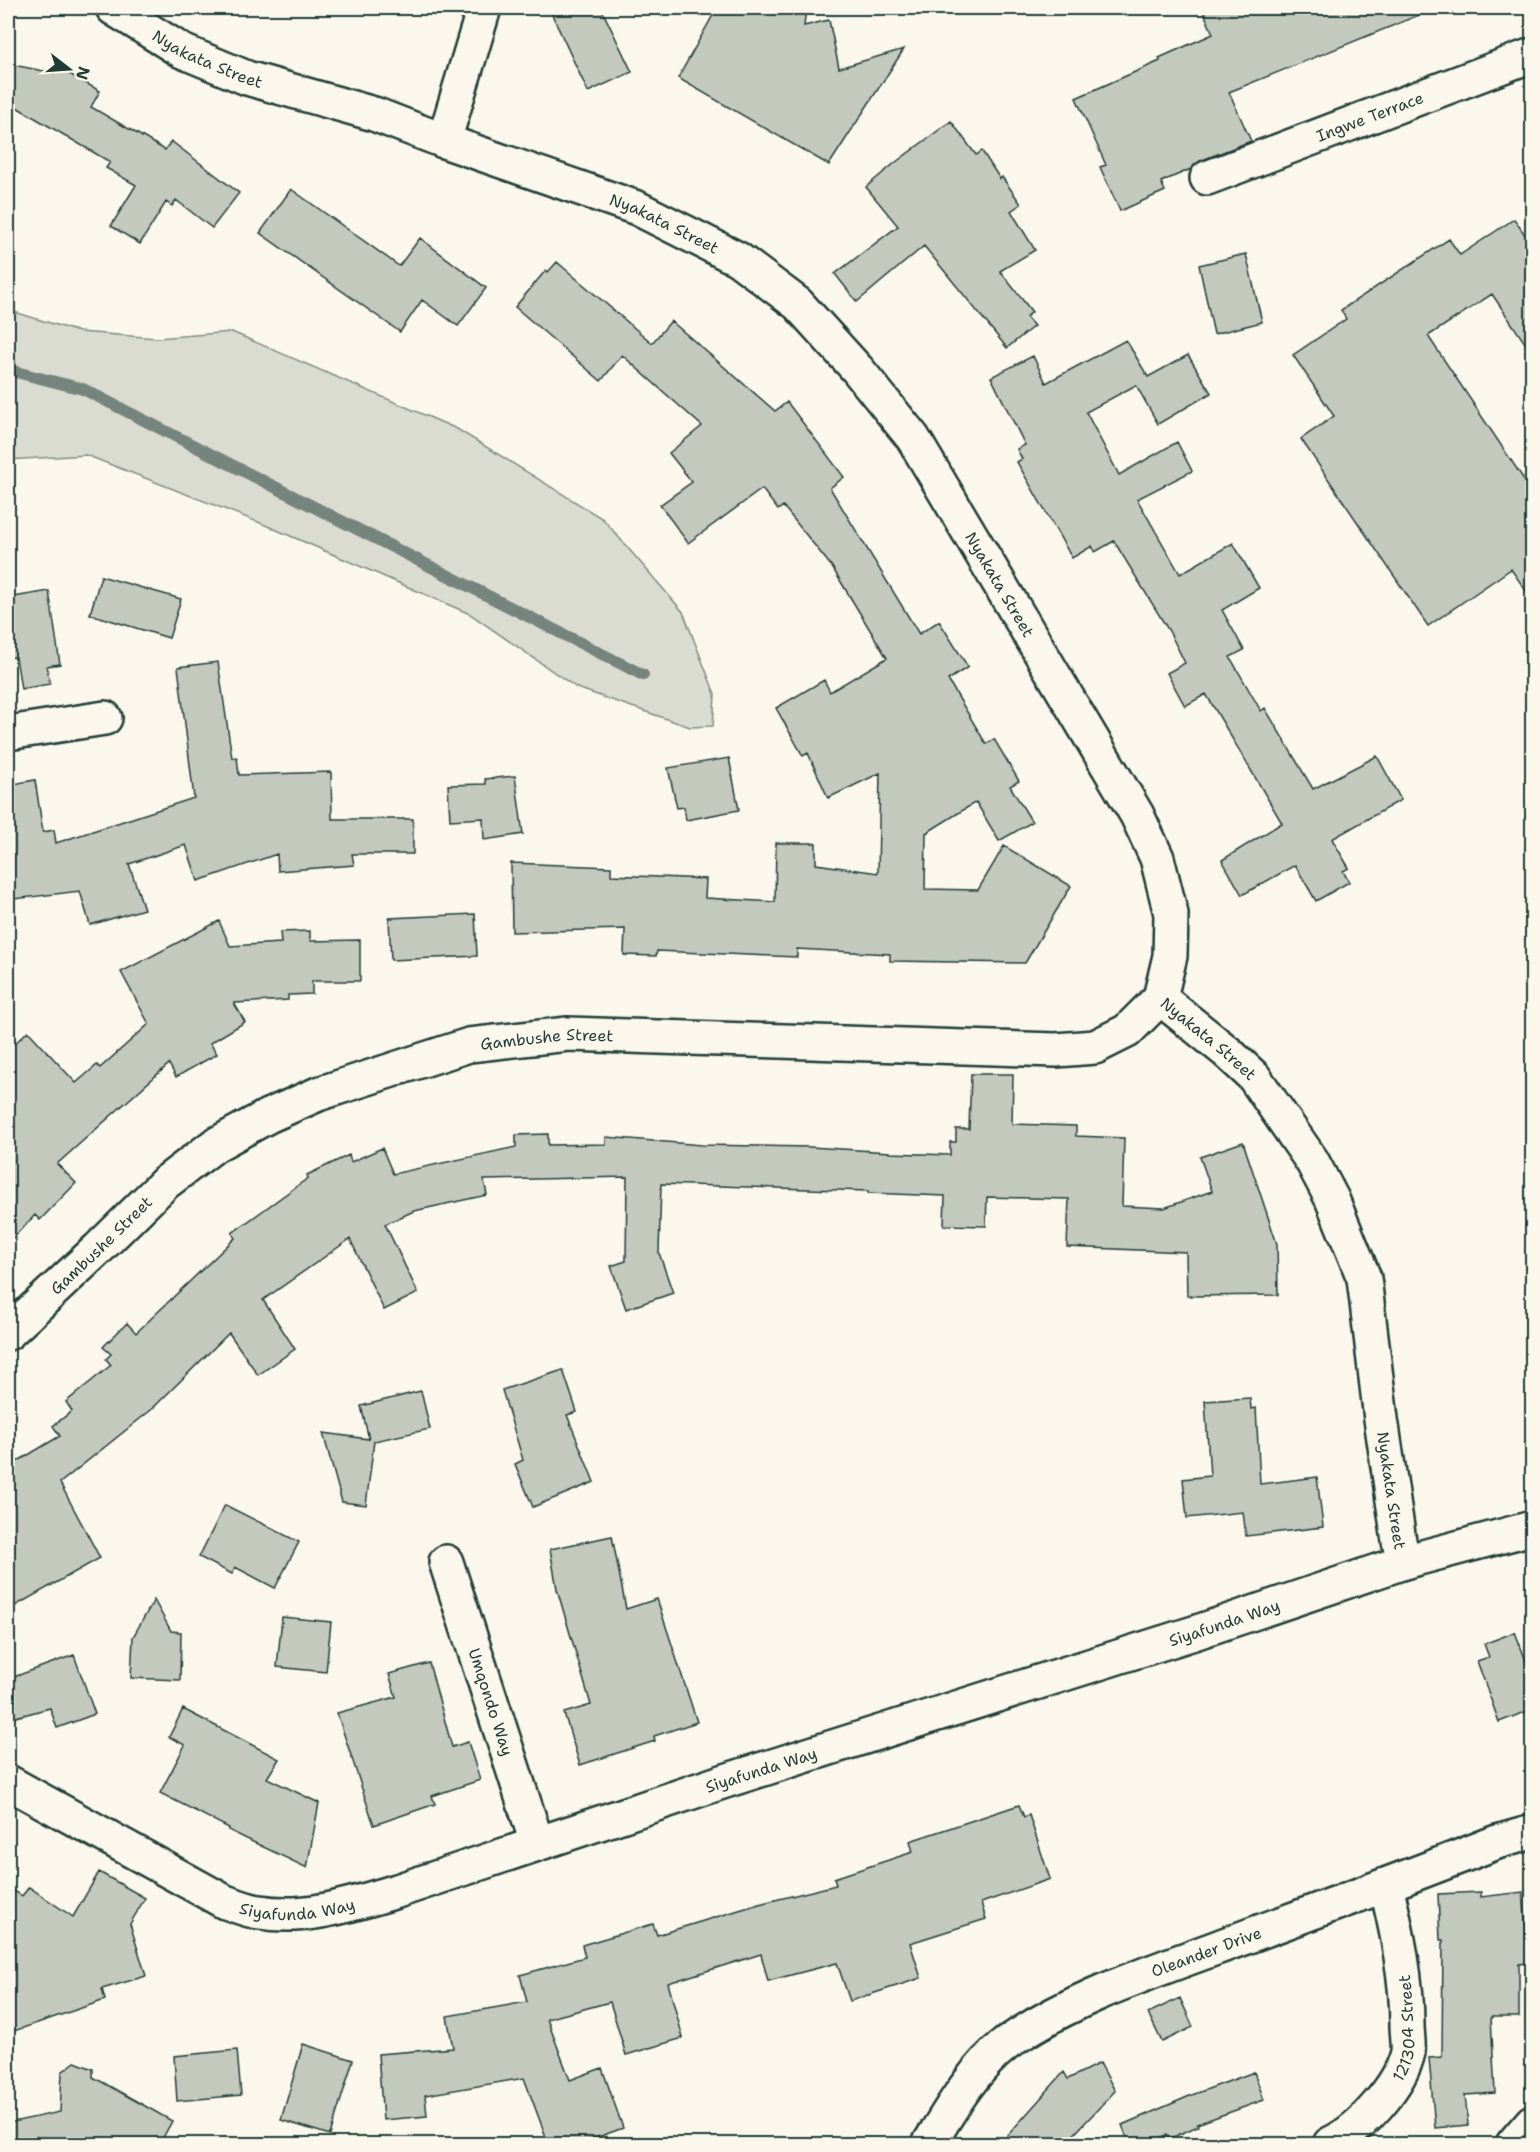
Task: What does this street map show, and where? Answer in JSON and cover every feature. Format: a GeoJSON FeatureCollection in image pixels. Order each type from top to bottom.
{"type":"FeatureCollection","features":[{"type":"Feature","properties":{"kind":"street","name":"Nyakata Street"},"geometry":{"type":"LineString","coordinates":[[113,8],[182,51],[247,78],[374,114],[444,141],[637,208],[738,259],[798,304],[858,370],[913,438],[1137,815],[1157,858],[1171,914],[1170,956],[1160,998],[1254,1077],[1312,1161],[1332,1200],[1364,1278],[1381,1419],[1404,1562]]}},
{"type":"Feature","properties":{"kind":"street"},"geometry":{"type":"LineString","coordinates":[[444,141],[484,8]]}},
{"type":"Feature","properties":{"kind":"street","name":"Ingwe Terrace"},"geometry":{"type":"LineString","coordinates":[[1207,178],[1533,55]]}},
{"type":"Feature","properties":{"kind":"street"},"geometry":{"type":"LineString","coordinates":[[8,733],[105,718]]}},
{"type":"Feature","properties":{"kind":"street","name":"Gambushe Street"},"geometry":{"type":"LineString","coordinates":[[8,1333],[165,1183],[215,1145],[268,1116],[318,1094],[469,1045],[568,1034],[1056,1050],[1095,1047],[1127,1031],[1160,998]]}},
{"type":"Feature","properties":{"kind":"street","name":"Siyafunda Way"},"geometry":{"type":"LineString","coordinates":[[8,1782],[225,1902],[260,1912],[305,1913],[349,1906],[722,1782],[1197,1632],[1404,1562],[1533,1528]]}},
{"type":"Feature","properties":{"kind":"street","name":"Umqondo Way"},"geometry":{"type":"LineString","coordinates":[[446,1562],[537,1843]]}},
{"type":"Feature","properties":{"kind":"street","name":"Oleander Drive"},"geometry":{"type":"LineString","coordinates":[[929,2145],[947,2114],[977,2073],[1005,2045],[1048,2019],[1141,1977],[1497,1842],[1533,1832]]}},
{"type":"Feature","properties":{"kind":"street","name":"121304 Street"},"geometry":{"type":"LineString","coordinates":[[1330,2145],[1372,2113],[1392,2088],[1407,2052],[1407,2007],[1401,1948],[1386,1885]]}},
{"type":"Feature","properties":{"kind":"street"},"geometry":{"type":"LineString","coordinates":[[1513,2145],[1533,2122]]}},
{"type":"Feature","properties":{"kind":"shaded area"},"geometry":{"type":"Polygon","coordinates":[[[8,310],[79,332],[157,338],[232,332],[457,429],[603,519],[683,612],[715,694],[713,726],[690,727],[577,688],[470,614],[263,524],[86,455],[8,460],[8,310]]]}},
{"type":"Feature","properties":{"kind":"building"},"geometry":{"type":"Polygon","coordinates":[[[549,8],[601,8],[632,72],[588,92],[549,8]]]}},
{"type":"Feature","properties":{"kind":"building"},"geometry":{"type":"Polygon","coordinates":[[[717,8],[806,8],[804,26],[829,20],[839,68],[904,49],[829,165],[678,78],[717,8]]]}},
{"type":"Feature","properties":{"kind":"building"},"geometry":{"type":"Polygon","coordinates":[[[1202,8],[1434,9],[1229,92],[1251,141],[1200,161],[1191,169],[1161,182],[1165,191],[1120,211],[1100,167],[1106,165],[1076,98],[1160,61],[1159,58],[1213,34],[1202,8]]]}},
{"type":"Feature","properties":{"kind":"building"},"geometry":{"type":"Polygon","coordinates":[[[8,64],[54,73],[57,67],[100,91],[91,107],[165,150],[171,141],[239,193],[212,228],[176,200],[172,206],[166,202],[140,244],[111,226],[136,185],[106,168],[110,162],[8,102],[8,64]]]}},
{"type":"Feature","properties":{"kind":"building"},"geometry":{"type":"Polygon","coordinates":[[[951,121],[976,155],[982,151],[1000,179],[1002,177],[1021,204],[1011,211],[1035,250],[1000,271],[1032,312],[1026,317],[1034,326],[1007,348],[924,246],[857,302],[835,274],[898,226],[866,187],[951,121]]]}},
{"type":"Feature","properties":{"kind":"building"},"geometry":{"type":"Polygon","coordinates":[[[291,189],[399,266],[420,238],[486,288],[458,326],[422,300],[400,332],[260,233],[291,189]]]}},
{"type":"Feature","properties":{"kind":"building"},"geometry":{"type":"Polygon","coordinates":[[[1514,219],[1533,246],[1533,355],[1492,294],[1428,336],[1533,493],[1533,601],[1511,569],[1428,626],[1301,439],[1334,416],[1293,355],[1346,319],[1341,310],[1449,239],[1460,255],[1514,219]]]}},
{"type":"Feature","properties":{"kind":"building"},"geometry":{"type":"Polygon","coordinates":[[[1246,254],[1262,322],[1214,334],[1199,265],[1246,254]]]}},
{"type":"Feature","properties":{"kind":"building"},"geometry":{"type":"Polygon","coordinates":[[[557,262],[652,343],[671,321],[775,411],[787,402],[844,477],[830,488],[919,634],[939,621],[968,667],[948,680],[986,744],[994,739],[1019,781],[1010,786],[1032,822],[999,841],[976,802],[926,833],[925,889],[978,890],[1004,846],[1071,886],[1025,963],[890,961],[890,954],[797,949],[797,957],[657,951],[656,956],[624,955],[625,929],[512,932],[511,863],[611,867],[611,875],[706,879],[705,898],[775,902],[776,843],[816,843],[816,864],[878,873],[880,773],[828,798],[808,753],[803,756],[776,708],[824,680],[830,692],[887,658],[832,567],[783,506],[778,510],[762,489],[688,543],[660,505],[692,482],[669,453],[702,426],[622,355],[601,381],[515,307],[546,270],[548,272],[557,262]]]}},
{"type":"Feature","properties":{"kind":"building"},"geometry":{"type":"Polygon","coordinates":[[[1126,340],[1148,377],[1188,355],[1211,393],[1158,424],[1136,385],[1086,412],[1119,475],[1177,442],[1192,471],[1137,499],[1180,574],[1233,543],[1259,588],[1222,610],[1244,650],[1230,657],[1261,711],[1265,708],[1313,789],[1377,756],[1401,800],[1332,839],[1349,868],[1343,871],[1349,882],[1316,901],[1295,865],[1242,895],[1222,860],[1282,823],[1206,694],[1185,706],[1167,673],[1185,663],[1169,631],[1114,541],[1095,552],[1092,546],[1072,558],[1017,462],[1022,459],[1017,449],[1025,445],[991,377],[1033,356],[1046,383],[1126,340]]]}},
{"type":"Feature","properties":{"kind":"building"},"geometry":{"type":"Polygon","coordinates":[[[101,576],[181,599],[169,638],[90,614],[101,576]]]}},
{"type":"Feature","properties":{"kind":"building"},"geometry":{"type":"Polygon","coordinates":[[[49,591],[60,664],[47,666],[50,684],[21,689],[16,657],[8,658],[8,598],[49,591]]]}},
{"type":"Feature","properties":{"kind":"building"},"geometry":{"type":"Polygon","coordinates":[[[218,662],[232,758],[237,757],[239,775],[331,772],[332,819],[413,819],[413,854],[352,854],[354,865],[278,871],[277,854],[198,881],[186,845],[129,864],[144,909],[90,925],[80,891],[14,899],[12,876],[8,877],[8,785],[35,780],[43,832],[54,830],[56,843],[194,798],[178,667],[218,662]]]}},
{"type":"Feature","properties":{"kind":"building"},"geometry":{"type":"Polygon","coordinates":[[[729,758],[739,810],[686,820],[684,807],[677,808],[668,768],[729,758]]]}},
{"type":"Feature","properties":{"kind":"building"},"geometry":{"type":"Polygon","coordinates":[[[515,776],[523,834],[484,840],[483,818],[450,820],[448,785],[486,784],[485,779],[515,776]]]}},
{"type":"Feature","properties":{"kind":"building"},"geometry":{"type":"Polygon","coordinates":[[[475,914],[477,956],[391,960],[389,918],[475,914]]]}},
{"type":"Feature","properties":{"kind":"building"},"geometry":{"type":"Polygon","coordinates":[[[219,921],[230,946],[281,943],[280,932],[310,931],[310,941],[360,940],[360,981],[312,981],[312,994],[288,995],[288,1000],[234,1003],[245,1022],[210,1043],[217,1054],[176,1077],[169,1064],[57,1164],[76,1183],[40,1220],[35,1215],[8,1243],[8,1050],[28,1031],[76,1083],[97,1065],[100,1068],[149,1024],[121,972],[219,921]]]}},
{"type":"Feature","properties":{"kind":"building"},"geometry":{"type":"Polygon","coordinates":[[[971,1074],[1013,1074],[1012,1124],[1076,1126],[1076,1136],[1124,1138],[1122,1206],[1164,1208],[1212,1191],[1200,1157],[1243,1142],[1277,1244],[1278,1295],[1187,1296],[1186,1252],[1067,1247],[1069,1199],[987,1197],[986,1226],[944,1225],[945,1196],[661,1184],[659,1253],[673,1293],[626,1309],[611,1266],[626,1261],[627,1177],[484,1180],[487,1195],[414,1211],[385,1224],[418,1293],[384,1310],[350,1239],[263,1300],[295,1349],[258,1375],[229,1333],[151,1410],[60,1483],[100,1558],[8,1610],[8,1467],[60,1436],[53,1426],[72,1411],[66,1402],[111,1365],[106,1359],[111,1354],[103,1347],[127,1323],[136,1333],[235,1238],[232,1233],[308,1178],[307,1175],[349,1155],[351,1162],[382,1148],[393,1174],[516,1147],[516,1135],[548,1134],[548,1145],[606,1144],[606,1137],[702,1145],[810,1147],[950,1155],[950,1142],[956,1142],[956,1129],[969,1129],[971,1074]]]}},
{"type":"Feature","properties":{"kind":"building"},"geometry":{"type":"Polygon","coordinates":[[[563,1370],[577,1412],[567,1415],[594,1482],[533,1507],[515,1464],[523,1460],[502,1390],[563,1370]]]}},
{"type":"Feature","properties":{"kind":"building"},"geometry":{"type":"Polygon","coordinates":[[[421,1391],[430,1429],[374,1441],[366,1505],[342,1502],[323,1433],[369,1439],[361,1406],[421,1391]]]}},
{"type":"Feature","properties":{"kind":"building"},"geometry":{"type":"Polygon","coordinates":[[[1250,1398],[1251,1409],[1256,1408],[1260,1484],[1317,1477],[1323,1527],[1246,1536],[1243,1512],[1187,1518],[1183,1479],[1210,1476],[1205,1401],[1250,1398]]]}},
{"type":"Feature","properties":{"kind":"building"},"geometry":{"type":"Polygon","coordinates":[[[225,1505],[299,1542],[275,1588],[235,1567],[232,1574],[199,1557],[225,1505]]]}},
{"type":"Feature","properties":{"kind":"building"},"geometry":{"type":"Polygon","coordinates":[[[612,1536],[626,1609],[657,1599],[697,1722],[654,1736],[655,1741],[580,1765],[564,1713],[591,1705],[557,1589],[550,1549],[612,1536]]]}},
{"type":"Feature","properties":{"kind":"building"},"geometry":{"type":"Polygon","coordinates":[[[154,1600],[171,1631],[181,1632],[180,1680],[131,1678],[133,1637],[154,1600]]]}},
{"type":"Feature","properties":{"kind":"building"},"geometry":{"type":"Polygon","coordinates":[[[282,1617],[331,1622],[326,1672],[277,1667],[282,1617]]]}},
{"type":"Feature","properties":{"kind":"building"},"geometry":{"type":"Polygon","coordinates":[[[1515,1632],[1533,1679],[1533,1709],[1499,1722],[1477,1661],[1489,1657],[1484,1644],[1515,1632]]]}},
{"type":"Feature","properties":{"kind":"building"},"geometry":{"type":"Polygon","coordinates":[[[74,1655],[95,1714],[57,1728],[50,1708],[8,1719],[8,1679],[74,1655]]]}},
{"type":"Feature","properties":{"kind":"building"},"geometry":{"type":"Polygon","coordinates":[[[429,1663],[452,1747],[468,1742],[480,1780],[432,1796],[435,1804],[374,1825],[337,1713],[396,1697],[389,1674],[429,1663]]]}},
{"type":"Feature","properties":{"kind":"building"},"geometry":{"type":"Polygon","coordinates":[[[183,1709],[279,1759],[267,1778],[319,1803],[307,1868],[228,1830],[229,1828],[160,1793],[185,1745],[169,1737],[183,1709]]]}},
{"type":"Feature","properties":{"kind":"building"},"geometry":{"type":"Polygon","coordinates":[[[1019,1805],[1024,1817],[1029,1815],[1050,1879],[981,1903],[986,1919],[910,1943],[921,1978],[850,2001],[837,1963],[768,1981],[761,1954],[668,1983],[683,2038],[626,2055],[610,2002],[547,2019],[570,2080],[602,2068],[623,2128],[576,2145],[549,2145],[524,2078],[425,2095],[427,2116],[383,2120],[378,2054],[453,2048],[447,2016],[527,2002],[520,1975],[585,1957],[582,1945],[653,1924],[657,1935],[759,1904],[836,1885],[834,1878],[913,1852],[910,1841],[1019,1805]]]}},
{"type":"Feature","properties":{"kind":"building"},"geometry":{"type":"Polygon","coordinates":[[[99,1872],[145,1898],[130,1924],[146,1976],[102,1989],[105,2000],[8,2033],[8,1887],[22,1896],[29,1887],[73,1917],[99,1872]]]}},
{"type":"Feature","properties":{"kind":"building"},"geometry":{"type":"Polygon","coordinates":[[[1481,1892],[1481,1897],[1523,1892],[1529,1963],[1519,1964],[1519,2017],[1491,2017],[1495,2093],[1465,2095],[1468,2125],[1435,2128],[1429,2058],[1442,2057],[1443,1940],[1440,1940],[1438,1894],[1481,1892]]]}},
{"type":"Feature","properties":{"kind":"building"},"geometry":{"type":"Polygon","coordinates":[[[1180,1998],[1193,2027],[1162,2042],[1148,2013],[1180,1998]]]}},
{"type":"Feature","properties":{"kind":"building"},"geometry":{"type":"Polygon","coordinates":[[[303,2044],[353,2060],[330,2135],[281,2120],[303,2044]]]}},
{"type":"Feature","properties":{"kind":"building"},"geometry":{"type":"Polygon","coordinates":[[[237,2050],[241,2095],[177,2101],[174,2056],[237,2050]]]}},
{"type":"Feature","properties":{"kind":"building"},"geometry":{"type":"Polygon","coordinates":[[[75,2062],[93,2069],[93,2077],[172,2121],[159,2145],[8,2145],[8,2123],[60,2112],[62,2072],[75,2062]]]}},
{"type":"Feature","properties":{"kind":"building"},"geometry":{"type":"Polygon","coordinates":[[[1100,2063],[1115,2091],[1064,2145],[999,2145],[1064,2072],[1068,2079],[1100,2063]]]}},
{"type":"Feature","properties":{"kind":"building"},"geometry":{"type":"Polygon","coordinates":[[[1254,2072],[1264,2100],[1197,2124],[1198,2126],[1169,2139],[1167,2135],[1139,2145],[1130,2145],[1122,2125],[1254,2072]]]}},
{"type":"Feature","properties":{"kind":"waterway"},"geometry":{"type":"LineString","coordinates":[[8,370],[83,389],[643,675]]}}]}
